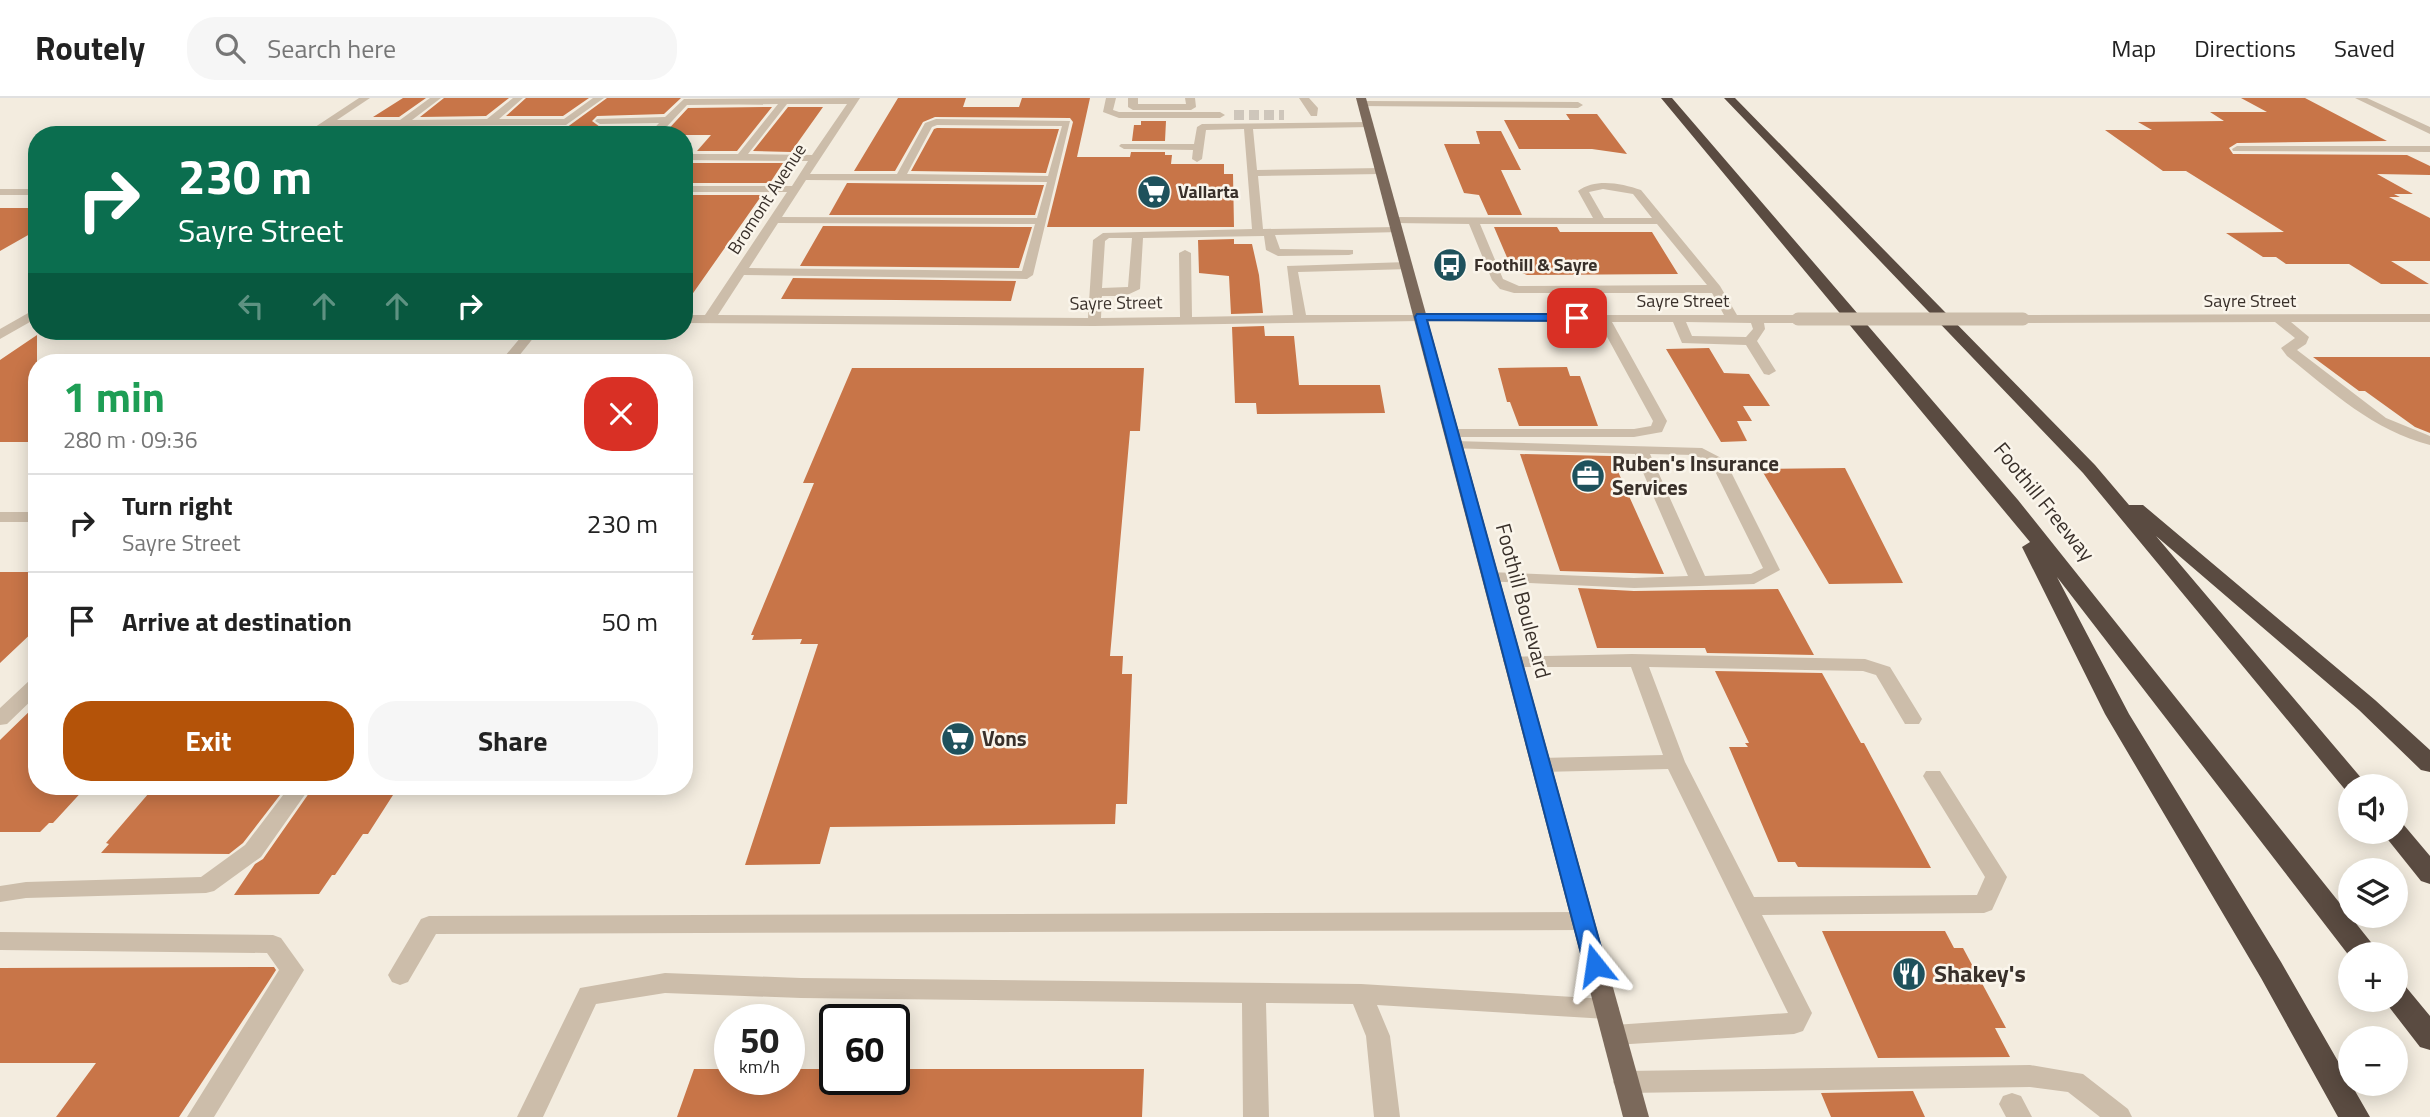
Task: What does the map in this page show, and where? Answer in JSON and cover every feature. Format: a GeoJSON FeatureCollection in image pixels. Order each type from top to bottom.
{"type":"FeatureCollection","features":[{"type":"Feature","properties":{"kind":"highway","name":"Foothill Freeway"},"geometry":{"type":"LineString","coordinates":[[1666,98],[2011,504],[2355,942]]}},
{"type":"Feature","properties":{"kind":"highway"},"geometry":{"type":"LineString","coordinates":[[1728,98],[2089,469],[2346,774]]}},
{"type":"Feature","properties":{"kind":"highway"},"geometry":{"type":"LineString","coordinates":[[2089,469],[2367,705],[2430,764]]}},
{"type":"Feature","properties":{"kind":"highway"},"geometry":{"type":"LineString","coordinates":[[2011,504],[2117,715],[2271,970],[2354,1117]]}},
{"type":"Feature","properties":{"kind":"highway"},"geometry":{"type":"LineString","coordinates":[[2405,844],[2430,874]]}},
{"type":"Feature","properties":{"kind":"highway"},"geometry":{"type":"LineString","coordinates":[[2408,1010],[2430,1038]]}},
{"type":"Feature","properties":{"kind":"main road","name":"Foothill Boulevard"},"geometry":{"type":"LineString","coordinates":[[1361,107],[1407,265],[1636,1117]]}},
{"type":"Feature","properties":{"kind":"street"},"geometry":{"type":"LineString","coordinates":[[322,126],[365,98]]}},
{"type":"Feature","properties":{"kind":"street"},"geometry":{"type":"LineString","coordinates":[[397,126],[436,98]]}},
{"type":"Feature","properties":{"kind":"street"},"geometry":{"type":"LineString","coordinates":[[491,126],[518,98]]}},
{"type":"Feature","properties":{"kind":"street"},"geometry":{"type":"LineString","coordinates":[[326,123],[571,121],[598,98]]}},
{"type":"Feature","properties":{"kind":"street"},"geometry":{"type":"LineString","coordinates":[[1111,98],[1108,112],[1119,115],[1234,115]]}},
{"type":"Feature","properties":{"kind":"street"},"geometry":{"type":"LineString","coordinates":[[1133,98],[1133,107],[1191,107],[1190,98]]}},
{"type":"Feature","properties":{"kind":"street"},"geometry":{"type":"LineString","coordinates":[[1284,115],[1318,113],[1304,98]]}},
{"type":"Feature","properties":{"kind":"street"},"geometry":{"type":"LineString","coordinates":[[2360,98],[2430,131]]}},
{"type":"Feature","properties":{"kind":"street"},"geometry":{"type":"LineString","coordinates":[[661,126],[684,102],[854,99]]}},
{"type":"Feature","properties":{"kind":"street","name":"Bromont Avenue"},"geometry":{"type":"LineString","coordinates":[[709,319],[854,99]]}},
{"type":"Feature","properties":{"kind":"street"},"geometry":{"type":"LineString","coordinates":[[741,157],[785,101]]}},
{"type":"Feature","properties":{"kind":"street"},"geometry":{"type":"LineString","coordinates":[[1361,107],[1578,105]]}},
{"type":"Feature","properties":{"kind":"street"},"geometry":{"type":"LineString","coordinates":[[600,121],[666,120]]}},
{"type":"Feature","properties":{"kind":"street"},"geometry":{"type":"LineString","coordinates":[[741,271],[1027,275],[1067,122],[936,122],[928,125],[900,177]]}},
{"type":"Feature","properties":{"kind":"street"},"geometry":{"type":"LineString","coordinates":[[1197,159],[1202,127],[1368,125]]}},
{"type":"Feature","properties":{"kind":"street"},"geometry":{"type":"LineString","coordinates":[[1248,126],[1264,232],[1272,250],[1278,253],[1349,252]]}},
{"type":"Feature","properties":{"kind":"street"},"geometry":{"type":"LineString","coordinates":[[1124,146],[1199,146]]}},
{"type":"Feature","properties":{"kind":"street"},"geometry":{"type":"LineString","coordinates":[[2236,149],[2430,149]]}},
{"type":"Feature","properties":{"kind":"street"},"geometry":{"type":"LineString","coordinates":[[693,157],[816,158]]}},
{"type":"Feature","properties":{"kind":"street"},"geometry":{"type":"LineString","coordinates":[[1253,173],[1381,171]]}},
{"type":"Feature","properties":{"kind":"street"},"geometry":{"type":"LineString","coordinates":[[803,177],[1053,178]]}},
{"type":"Feature","properties":{"kind":"street"},"geometry":{"type":"LineString","coordinates":[[1600,221],[1583,191],[1587,188],[1621,187],[1637,192],[1716,289],[1733,319]]}},
{"type":"Feature","properties":{"kind":"street"},"geometry":{"type":"LineString","coordinates":[[693,189],[795,189]]}},
{"type":"Feature","properties":{"kind":"street"},"geometry":{"type":"LineString","coordinates":[[0,192],[28,192]]}},
{"type":"Feature","properties":{"kind":"street"},"geometry":{"type":"LineString","coordinates":[[774,220],[1042,222]]}},
{"type":"Feature","properties":{"kind":"street"},"geometry":{"type":"LineString","coordinates":[[1473,221],[1498,280],[1504,286],[1518,290],[1716,289]]}},
{"type":"Feature","properties":{"kind":"street"},"geometry":{"type":"LineString","coordinates":[[1094,322],[1098,240],[1107,235],[1264,232],[1473,221],[1659,221]]}},
{"type":"Feature","properties":{"kind":"street"},"geometry":{"type":"LineString","coordinates":[[1096,292],[1125,292],[1134,289],[1138,235]]}},
{"type":"Feature","properties":{"kind":"street"},"geometry":{"type":"LineString","coordinates":[[1185,253],[1186,319]]}},
{"type":"Feature","properties":{"kind":"street"},"geometry":{"type":"LineString","coordinates":[[1300,318],[1291,269],[1407,265]]}},
{"type":"Feature","properties":{"kind":"street","name":"Sayre Street"},"geometry":{"type":"LineString","coordinates":[[693,320],[1094,322],[1421,317],[2430,318]]}},
{"type":"Feature","properties":{"kind":"street"},"geometry":{"type":"LineString","coordinates":[[0,335],[28,318]]}},
{"type":"Feature","properties":{"kind":"street"},"geometry":{"type":"LineString","coordinates":[[1452,439],[1621,434],[1657,429],[1660,421],[1603,318]]}},
{"type":"Feature","properties":{"kind":"street"},"geometry":{"type":"LineString","coordinates":[[1678,318],[1687,340],[1751,341]]}},
{"type":"Feature","properties":{"kind":"street"},"geometry":{"type":"LineString","coordinates":[[1751,341],[1759,329],[1757,319]]}},
{"type":"Feature","properties":{"kind":"street"},"geometry":{"type":"LineString","coordinates":[[2280,319],[2302,337],[2301,341],[2288,348],[2292,353],[2352,401],[2382,421],[2430,441]]}},
{"type":"Feature","properties":{"kind":"street"},"geometry":{"type":"LineString","coordinates":[[0,323],[28,324]]}},
{"type":"Feature","properties":{"kind":"street"},"geometry":{"type":"LineString","coordinates":[[514,354],[525,340]]}},
{"type":"Feature","properties":{"kind":"street"},"geometry":{"type":"LineString","coordinates":[[1751,341],[1769,371]]}},
{"type":"Feature","properties":{"kind":"street"},"geometry":{"type":"LineString","coordinates":[[1452,439],[1697,451],[1717,460],[1772,566],[1768,573],[1754,579],[1634,583],[1490,577]]}},
{"type":"Feature","properties":{"kind":"street"},"geometry":{"type":"LineString","coordinates":[[1641,450],[1699,581]]}},
{"type":"Feature","properties":{"kind":"street"},"geometry":{"type":"LineString","coordinates":[[0,517],[28,517]]}},
{"type":"Feature","properties":{"kind":"street"},"geometry":{"type":"LineString","coordinates":[[1512,661],[1632,660],[1639,664],[1675,762],[1800,1013],[1794,1024],[1614,1035]]}},
{"type":"Feature","properties":{"kind":"street"},"geometry":{"type":"LineString","coordinates":[[1639,664],[1644,661],[1866,666],[1883,671],[1912,719]]}},
{"type":"Feature","properties":{"kind":"street"},"geometry":{"type":"LineString","coordinates":[[0,719],[28,693]]}},
{"type":"Feature","properties":{"kind":"street"},"geometry":{"type":"LineString","coordinates":[[1541,765],[1675,762]]}},
{"type":"Feature","properties":{"kind":"street"},"geometry":{"type":"LineString","coordinates":[[1746,906],[1984,904],[1996,877],[1934,776]]}},
{"type":"Feature","properties":{"kind":"street"},"geometry":{"type":"LineString","coordinates":[[0,894],[26,890],[206,885],[253,851],[294,795]]}},
{"type":"Feature","properties":{"kind":"street"},"geometry":{"type":"LineString","coordinates":[[400,975],[429,925],[1583,921]]}},
{"type":"Feature","properties":{"kind":"street"},"geometry":{"type":"LineString","coordinates":[[0,941],[273,944],[292,970],[200,1117]]}},
{"type":"Feature","properties":{"kind":"street"},"geometry":{"type":"LineString","coordinates":[[530,1117],[588,995],[664,983],[801,988],[1361,994],[1606,1009]]}},
{"type":"Feature","properties":{"kind":"street"},"geometry":{"type":"LineString","coordinates":[[1254,993],[1256,1117]]}},
{"type":"Feature","properties":{"kind":"street"},"geometry":{"type":"LineString","coordinates":[[1361,994],[1378,1036],[1387,1117]]}},
{"type":"Feature","properties":{"kind":"street"},"geometry":{"type":"LineString","coordinates":[[1626,1082],[2030,1076],[2074,1083],[2119,1117]]}},
{"type":"Feature","properties":{"kind":"building"},"geometry":{"type":"Polygon","coordinates":[[[403,98],[426,98],[399,117],[373,117],[403,98]]]}},
{"type":"Feature","properties":{"kind":"building"},"geometry":{"type":"Polygon","coordinates":[[[444,98],[509,98],[486,116],[420,117],[444,98]]]}},
{"type":"Feature","properties":{"kind":"building"},"geometry":{"type":"Polygon","coordinates":[[[526,98],[589,98],[563,116],[506,116],[526,98]]]}},
{"type":"Feature","properties":{"kind":"building"},"geometry":{"type":"Polygon","coordinates":[[[607,98],[681,98],[664,114],[597,116],[592,121],[599,126],[569,126],[607,98]]]}},
{"type":"Feature","properties":{"kind":"building"},"geometry":{"type":"Polygon","coordinates":[[[898,98],[966,98],[963,107],[1019,107],[1022,98],[1090,98],[1077,157],[1130,157],[1131,152],[1165,152],[1165,155],[1172,155],[1171,164],[1224,164],[1224,174],[1233,174],[1234,227],[1047,227],[1073,122],[1070,118],[935,117],[923,122],[895,171],[854,171],[898,98]]]}},
{"type":"Feature","properties":{"kind":"building"},"geometry":{"type":"Polygon","coordinates":[[[2241,98],[2305,98],[2387,141],[2237,143],[2229,148],[2233,154],[2407,155],[2430,166],[2430,175],[2377,174],[2413,194],[2394,194],[2400,197],[2389,197],[2430,218],[2430,261],[2391,261],[2429,284],[2381,284],[2349,264],[2286,264],[2276,257],[2263,257],[2226,233],[2284,232],[2186,171],[2163,171],[2105,130],[2152,130],[2138,122],[2224,121],[2210,112],[2267,112],[2241,98]]]}},
{"type":"Feature","properties":{"kind":"building"},"geometry":{"type":"Polygon","coordinates":[[[772,107],[737,151],[697,151],[711,135],[693,135],[693,126],[671,126],[688,108],[772,107]]]}},
{"type":"Feature","properties":{"kind":"building"},"geometry":{"type":"Polygon","coordinates":[[[788,107],[823,107],[791,152],[753,151],[788,107]]]}},
{"type":"Feature","properties":{"kind":"building"},"geometry":{"type":"Polygon","coordinates":[[[1566,114],[1597,114],[1627,154],[1592,149],[1519,149],[1504,120],[1570,120],[1566,114]]]}},
{"type":"Feature","properties":{"kind":"building"},"geometry":{"type":"Polygon","coordinates":[[[1141,121],[1166,121],[1165,141],[1132,141],[1134,125],[1141,125],[1141,121]]]}},
{"type":"Feature","properties":{"kind":"building"},"geometry":{"type":"Polygon","coordinates":[[[937,128],[1059,129],[1046,173],[911,171],[937,128]]]}},
{"type":"Feature","properties":{"kind":"building"},"geometry":{"type":"Polygon","coordinates":[[[1476,131],[1501,131],[1521,170],[1501,170],[1522,215],[1488,215],[1479,195],[1464,193],[1444,144],[1480,144],[1476,131]]]}},
{"type":"Feature","properties":{"kind":"building"},"geometry":{"type":"Polygon","coordinates":[[[693,163],[783,163],[770,183],[693,183],[693,163]]]}},
{"type":"Feature","properties":{"kind":"building"},"geometry":{"type":"Polygon","coordinates":[[[847,183],[1044,185],[1035,215],[829,215],[847,183]]]}},
{"type":"Feature","properties":{"kind":"building"},"geometry":{"type":"Polygon","coordinates":[[[693,195],[762,195],[693,293],[693,195]]]}},
{"type":"Feature","properties":{"kind":"building"},"geometry":{"type":"Polygon","coordinates":[[[0,208],[28,208],[28,235],[0,251],[0,208]]]}},
{"type":"Feature","properties":{"kind":"building"},"geometry":{"type":"Polygon","coordinates":[[[823,226],[1032,227],[1019,268],[800,266],[823,226]]]}},
{"type":"Feature","properties":{"kind":"building"},"geometry":{"type":"Polygon","coordinates":[[[1494,227],[1557,227],[1560,232],[1652,232],[1678,274],[1527,275],[1512,269],[1494,227]]]}},
{"type":"Feature","properties":{"kind":"building"},"geometry":{"type":"Polygon","coordinates":[[[1234,239],[1234,244],[1252,244],[1263,313],[1231,314],[1229,276],[1199,273],[1198,240],[1234,239]]]}},
{"type":"Feature","properties":{"kind":"building"},"geometry":{"type":"Polygon","coordinates":[[[793,278],[1016,281],[1011,301],[781,299],[793,278]]]}},
{"type":"Feature","properties":{"kind":"building"},"geometry":{"type":"Polygon","coordinates":[[[1264,326],[1265,336],[1294,336],[1299,385],[1380,385],[1385,413],[1257,414],[1256,403],[1235,403],[1232,327],[1264,326]]]}},
{"type":"Feature","properties":{"kind":"building"},"geometry":{"type":"Polygon","coordinates":[[[30,340],[37,340],[37,354],[28,354],[28,442],[0,442],[0,360],[30,340]]]}},
{"type":"Feature","properties":{"kind":"building"},"geometry":{"type":"Polygon","coordinates":[[[1709,348],[1724,373],[1749,374],[1770,406],[1743,406],[1752,421],[1737,421],[1747,441],[1721,442],[1666,349],[1709,348]]]}},
{"type":"Feature","properties":{"kind":"building"},"geometry":{"type":"Polygon","coordinates":[[[2313,357],[2430,357],[2430,433],[2415,427],[2365,391],[2359,391],[2313,357]]]}},
{"type":"Feature","properties":{"kind":"building"},"geometry":{"type":"Polygon","coordinates":[[[1567,367],[1570,376],[1580,376],[1598,426],[1519,426],[1510,402],[1507,402],[1498,368],[1567,367]]]}},
{"type":"Feature","properties":{"kind":"building"},"geometry":{"type":"Polygon","coordinates":[[[852,368],[1144,368],[1140,431],[1130,431],[1110,656],[1123,656],[1122,674],[1132,674],[1127,804],[1116,804],[1115,824],[830,827],[820,864],[745,865],[818,644],[800,644],[802,639],[752,640],[754,635],[751,635],[814,483],[803,483],[852,368]]]}},
{"type":"Feature","properties":{"kind":"building"},"geometry":{"type":"Polygon","coordinates":[[[1520,454],[1611,456],[1664,574],[1560,571],[1520,454]]]}},
{"type":"Feature","properties":{"kind":"building"},"geometry":{"type":"Polygon","coordinates":[[[1845,468],[1903,583],[1829,584],[1761,469],[1845,468]]]}},
{"type":"Feature","properties":{"kind":"building"},"geometry":{"type":"Polygon","coordinates":[[[0,572],[28,572],[28,637],[0,663],[0,572]]]}},
{"type":"Feature","properties":{"kind":"building"},"geometry":{"type":"Polygon","coordinates":[[[1578,588],[1634,591],[1778,589],[1814,655],[1707,653],[1705,648],[1597,648],[1578,588]]]}},
{"type":"Feature","properties":{"kind":"building"},"geometry":{"type":"Polygon","coordinates":[[[1715,671],[1822,673],[1861,743],[1864,743],[1931,868],[1798,867],[1795,862],[1778,862],[1729,747],[1748,747],[1745,743],[1749,743],[1715,671]]]}},
{"type":"Feature","properties":{"kind":"building"},"geometry":{"type":"Polygon","coordinates":[[[28,713],[28,795],[79,795],[53,823],[49,823],[40,832],[0,832],[0,740],[28,713]]]}},
{"type":"Feature","properties":{"kind":"building"},"geometry":{"type":"Polygon","coordinates":[[[147,795],[280,795],[243,843],[229,854],[101,853],[109,844],[106,843],[147,795]]]}},
{"type":"Feature","properties":{"kind":"building"},"geometry":{"type":"Polygon","coordinates":[[[308,795],[393,795],[368,834],[363,834],[319,894],[234,895],[255,864],[263,859],[308,795]]]}},
{"type":"Feature","properties":{"kind":"building","name":"Shakey's"},"geometry":{"type":"Polygon","coordinates":[[[1822,931],[1945,931],[1954,948],[1963,948],[2006,1028],[1995,1028],[2010,1057],[1878,1058],[1822,931]]]}},
{"type":"Feature","properties":{"kind":"building"},"geometry":{"type":"Polygon","coordinates":[[[274,967],[276,970],[179,1117],[56,1117],[96,1063],[0,1063],[0,968],[274,967]]]}},
{"type":"Feature","properties":{"kind":"building"},"geometry":{"type":"Polygon","coordinates":[[[694,1069],[714,1069],[714,1095],[805,1095],[805,1069],[819,1069],[819,1095],[910,1095],[910,1069],[1144,1069],[1142,1117],[677,1117],[694,1069]]]}},
{"type":"Feature","properties":{"kind":"building"},"geometry":{"type":"Polygon","coordinates":[[[1913,1091],[1925,1117],[1831,1117],[1821,1093],[1913,1091]]]}},
{"type":"Feature","properties":{"kind":"tunnel"},"geometry":{"type":"LineString","coordinates":[[1234,115],[1284,115]]}},
{"type":"Feature","properties":{"kind":"place","name":"Vallarta"},"geometry":{"type":"Point","coordinates":[1154,192]}},
{"type":"Feature","properties":{"kind":"place","name":"Foothill & Sayre"},"geometry":{"type":"Point","coordinates":[1450,265]}},
{"type":"Feature","properties":{"kind":"place","name":"Ruben's Insurance Services"},"geometry":{"type":"Point","coordinates":[1588,476]}},
{"type":"Feature","properties":{"kind":"place","name":"Vons"},"geometry":{"type":"Point","coordinates":[958,739]}},
{"type":"Feature","properties":{"kind":"place","name":"Shakey's"},"geometry":{"type":"Point","coordinates":[1909,974]}},
{"type":"Feature","properties":{"kind":"route"},"geometry":{"type":"LineString","coordinates":[[1577,318],[1421,317],[1595,965]]}}]}
